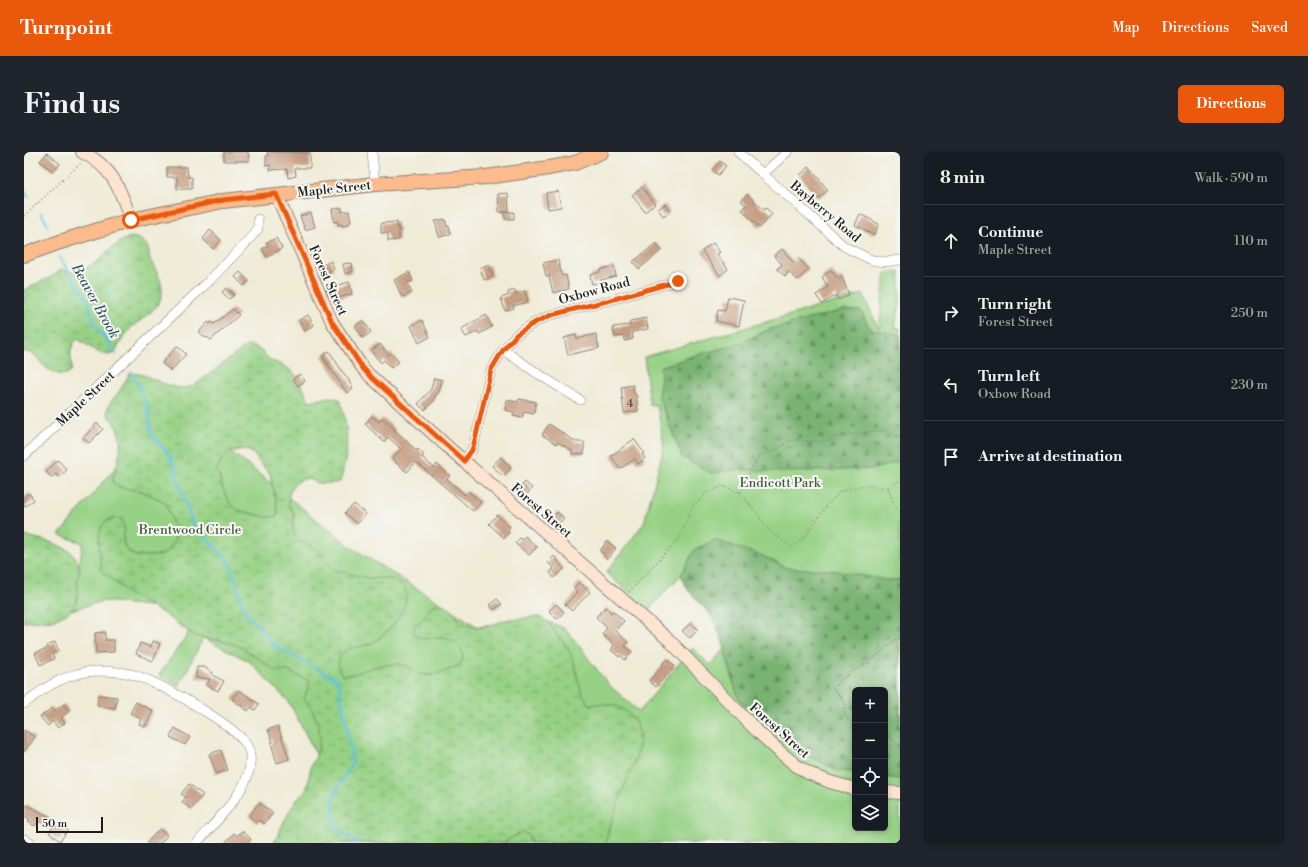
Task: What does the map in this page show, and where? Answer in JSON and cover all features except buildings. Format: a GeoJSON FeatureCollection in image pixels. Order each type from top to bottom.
{"type":"FeatureCollection","features":[{"type":"Feature","properties":{"kind":"main road","name":"Maple Street"},"geometry":{"type":"LineString","coordinates":[[24,255],[131,220],[223,200],[375,184],[486,177],[575,163],[601,152]]}},
{"type":"Feature","properties":{"kind":"street"},"geometry":{"type":"LineString","coordinates":[[372,152],[375,184]]}},
{"type":"Feature","properties":{"kind":"street","name":"Bayberry Road"},"geometry":{"type":"LineString","coordinates":[[738,152],[845,247],[872,260],[885,262],[900,260]]}},
{"type":"Feature","properties":{"kind":"street"},"geometry":{"type":"LineString","coordinates":[[763,174],[787,152]]}},
{"type":"Feature","properties":{"kind":"street"},"geometry":{"type":"LineString","coordinates":[[85,154],[99,162],[107,169],[115,180],[131,220]]}},
{"type":"Feature","properties":{"kind":"street","name":"Forest Street"},"geometry":{"type":"LineString","coordinates":[[276,194],[332,322],[362,367],[374,380],[464,461],[669,640],[756,730],[797,766],[808,773],[830,782],[852,788]]}},
{"type":"Feature","properties":{"kind":"street","name":"Maple Street"},"geometry":{"type":"LineString","coordinates":[[24,456],[208,282],[246,244],[258,229],[258,219]]}},
{"type":"Feature","properties":{"kind":"street","name":"Oxbow Road"},"geometry":{"type":"LineString","coordinates":[[464,461],[472,450],[475,440],[491,370],[503,350],[517,334],[534,323],[551,315],[678,281]]}},
{"type":"Feature","properties":{"kind":"street"},"geometry":{"type":"LineString","coordinates":[[503,350],[580,400]]}},
{"type":"Feature","properties":{"kind":"street"},"geometry":{"type":"LineString","coordinates":[[24,704],[42,690],[74,675],[94,671],[131,674],[171,691],[230,727],[246,744],[250,759],[249,774],[244,786],[236,797],[197,843]]}},
{"type":"Feature","properties":{"kind":"street"},"geometry":{"type":"LineString","coordinates":[[888,792],[900,793]]}},
{"type":"Feature","properties":{"kind":"street"},"geometry":{"type":"LineString","coordinates":[[24,839],[30,843]]}},
{"type":"Feature","properties":{"kind":"path"},"geometry":{"type":"LineString","coordinates":[[24,216],[85,154]]}},
{"type":"Feature","properties":{"kind":"path"},"geometry":{"type":"LineString","coordinates":[[740,492],[759,457],[778,449],[789,441],[797,440],[822,442],[838,436],[879,430],[887,431],[900,438]]}},
{"type":"Feature","properties":{"kind":"path"},"geometry":{"type":"LineString","coordinates":[[622,599],[680,537],[691,509],[706,493],[723,486],[740,492],[772,534],[792,547],[803,538],[828,504],[841,491],[864,485],[888,488],[900,481]]}},
{"type":"Feature","properties":{"kind":"path"},"geometry":{"type":"LineString","coordinates":[[888,488],[900,516]]}},
{"type":"Feature","properties":{"kind":"path"},"geometry":{"type":"LineString","coordinates":[[854,723],[844,713],[842,699],[833,687],[851,672],[868,662],[900,636]]}},
{"type":"Feature","properties":{"kind":"path"},"geometry":{"type":"LineString","coordinates":[[888,737],[900,745]]}},
{"type":"Feature","properties":{"kind":"green space"},"geometry":{"type":"Polygon","coordinates":[[[131,237],[142,241],[149,250],[149,258],[158,274],[162,288],[162,295],[155,308],[130,329],[114,353],[110,355],[100,353],[77,339],[71,349],[72,369],[69,373],[61,375],[53,372],[42,364],[33,354],[24,352],[24,290],[53,276],[62,269],[69,273],[84,269],[97,262],[110,249],[125,239],[131,237]]]}},
{"type":"Feature","properties":{"kind":"green space","name":"Endicott Park"},"geometry":{"type":"Polygon","coordinates":[[[900,271],[900,304],[895,327],[900,328],[900,843],[336,843],[337,794],[289,702],[249,661],[203,638],[179,686],[159,675],[192,628],[156,607],[104,601],[71,610],[83,543],[59,535],[161,413],[210,435],[351,547],[478,627],[536,617],[566,629],[610,686],[639,712],[692,648],[710,665],[754,618],[690,565],[649,610],[606,573],[644,523],[664,447],[657,405],[650,405],[644,357],[863,294],[879,329],[885,273],[900,271]]]}},
{"type":"Feature","properties":{"kind":"green space"},"geometry":{"type":"Polygon","coordinates":[[[844,310],[861,311],[870,329],[900,335],[900,462],[873,469],[786,472],[736,470],[711,473],[682,457],[658,396],[661,376],[660,367],[696,355],[738,344],[770,329],[844,310]]]}},
{"type":"Feature","properties":{"kind":"green space","name":"Brentwood Circle"},"geometry":{"type":"Polygon","coordinates":[[[246,346],[251,346],[258,349],[272,361],[289,369],[300,381],[309,401],[331,397],[340,399],[345,420],[347,440],[345,461],[340,482],[321,483],[305,479],[294,485],[290,492],[289,506],[294,513],[294,535],[299,540],[320,552],[332,569],[368,578],[395,580],[404,589],[406,597],[405,606],[400,615],[394,624],[379,639],[368,645],[352,648],[341,655],[338,665],[342,675],[352,674],[373,667],[396,664],[409,667],[419,674],[430,675],[447,671],[461,664],[462,650],[454,642],[445,637],[430,639],[415,635],[415,625],[422,620],[428,609],[434,605],[445,605],[461,622],[472,627],[484,627],[508,619],[533,617],[542,618],[548,623],[569,650],[580,688],[586,700],[591,705],[612,705],[621,708],[629,714],[638,729],[639,739],[637,754],[617,805],[605,843],[531,843],[529,836],[523,831],[503,843],[274,843],[295,802],[307,788],[311,766],[318,750],[320,736],[319,729],[312,710],[304,699],[309,681],[288,671],[276,671],[243,648],[231,643],[195,636],[164,614],[129,594],[101,570],[99,544],[101,527],[105,522],[112,519],[122,519],[125,531],[123,537],[124,545],[128,551],[136,556],[153,556],[163,554],[168,551],[174,542],[176,531],[165,502],[141,491],[117,487],[114,483],[113,478],[120,453],[120,438],[114,423],[108,415],[110,403],[121,389],[129,374],[145,376],[177,387],[186,388],[195,385],[246,346]],[[244,449],[229,453],[224,458],[216,471],[219,475],[222,487],[229,502],[237,510],[266,517],[277,516],[277,505],[270,474],[253,453],[244,449]]]}},
{"type":"Feature","properties":{"kind":"green space"},"geometry":{"type":"Polygon","coordinates":[[[24,536],[43,540],[63,547],[73,554],[76,559],[80,569],[76,604],[73,608],[60,617],[46,621],[24,622],[24,536]]]}},
{"type":"Feature","properties":{"kind":"green space"},"geometry":{"type":"Polygon","coordinates":[[[715,540],[763,556],[787,568],[831,570],[892,581],[900,579],[900,779],[888,777],[888,687],[852,687],[852,773],[836,770],[805,754],[775,732],[739,700],[722,639],[711,615],[688,590],[681,575],[695,549],[715,540]]]}},
{"type":"Feature","properties":{"kind":"waterway","name":"Beaver Brook"},"geometry":{"type":"LineString","coordinates":[[24,189],[28,197]]}},
{"type":"Feature","properties":{"kind":"waterway","name":"Beaver Brook"},"geometry":{"type":"LineString","coordinates":[[41,213],[48,225]]}},
{"type":"Feature","properties":{"kind":"waterway","name":"Beaver Brook"},"geometry":{"type":"LineString","coordinates":[[59,257],[89,302],[94,323],[116,354]]}},
{"type":"Feature","properties":{"kind":"waterway","name":"Beaver Brook"},"geometry":{"type":"LineString","coordinates":[[132,372],[148,408],[151,434],[170,456],[193,525],[229,561],[245,612],[277,647],[338,680],[353,762],[333,796],[334,826],[358,843]]}},
{"type":"Feature","properties":{"kind":"route"},"geometry":{"type":"LineString","coordinates":[[131,220],[223,200],[276,194],[332,322],[362,367],[464,461],[472,450],[478,431],[482,406],[491,370],[503,350],[517,334],[534,323],[551,315],[678,281]]}}]}
